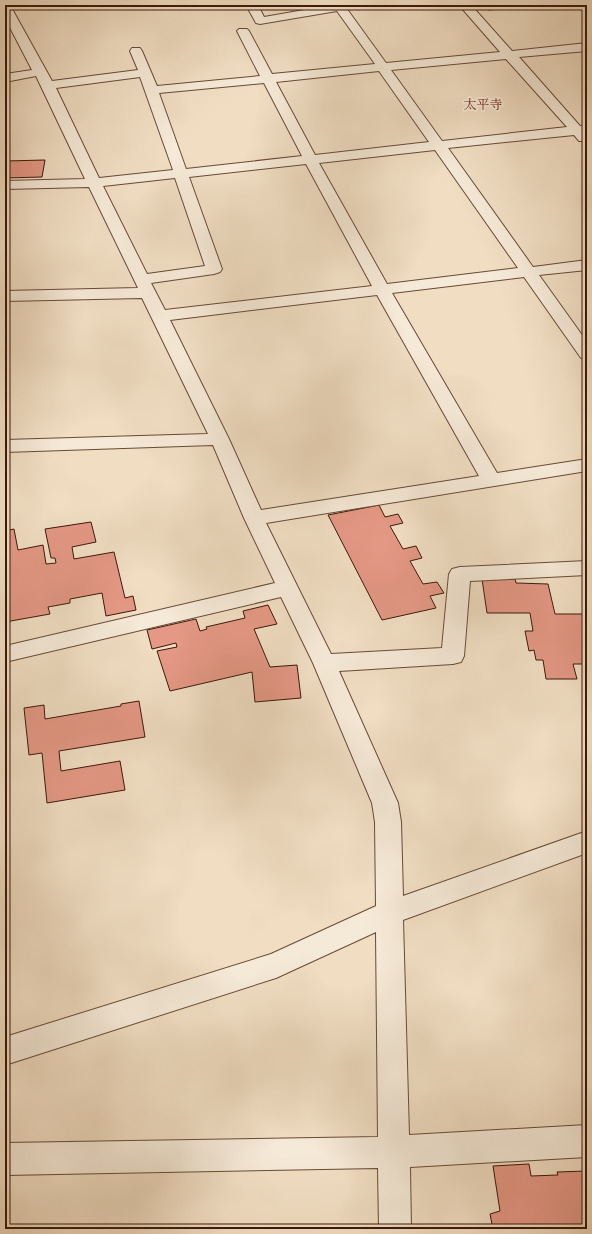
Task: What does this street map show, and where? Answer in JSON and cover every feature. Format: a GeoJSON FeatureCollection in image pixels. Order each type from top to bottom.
{"type":"FeatureCollection","features":[{"type":"Feature","properties":{"kind":"street"},"geometry":{"type":"LineString","coordinates":[[252,5],[260,21],[346,6],[382,67],[587,354]]}},
{"type":"Feature","properties":{"kind":"street"},"geometry":{"type":"LineString","coordinates":[[465,5],[510,55],[582,129],[587,142]]}},
{"type":"Feature","properties":{"kind":"street"},"geometry":{"type":"LineString","coordinates":[[5,7],[12,35],[44,78],[220,440],[254,518],[324,663],[385,803],[388,822],[395,1229]]}},
{"type":"Feature","properties":{"kind":"street"},"geometry":{"type":"LineString","coordinates":[[243,31],[310,159],[491,480]]}},
{"type":"Feature","properties":{"kind":"street"},"geometry":{"type":"LineString","coordinates":[[152,90],[587,47]]}},
{"type":"Feature","properties":{"kind":"street"},"geometry":{"type":"LineString","coordinates":[[5,296],[145,287],[214,269],[152,90],[136,51]]}},
{"type":"Feature","properties":{"kind":"street"},"geometry":{"type":"LineString","coordinates":[[5,78],[44,78],[144,73]]}},
{"type":"Feature","properties":{"kind":"street"},"geometry":{"type":"LineString","coordinates":[[5,185],[94,183],[582,129]]}},
{"type":"Feature","properties":{"kind":"street"},"geometry":{"type":"LineString","coordinates":[[159,316],[587,265]]}},
{"type":"Feature","properties":{"kind":"street"},"geometry":{"type":"LineString","coordinates":[[5,446],[220,440]]}},
{"type":"Feature","properties":{"kind":"street"},"geometry":{"type":"LineString","coordinates":[[254,518],[587,465]]}},
{"type":"Feature","properties":{"kind":"street"},"geometry":{"type":"LineString","coordinates":[[324,663],[453,656],[460,574],[587,568]]}},
{"type":"Feature","properties":{"kind":"street"},"geometry":{"type":"LineString","coordinates":[[5,654],[287,588]]}},
{"type":"Feature","properties":{"kind":"street"},"geometry":{"type":"LineString","coordinates":[[5,1051],[276,965],[389,913],[587,842]]}},
{"type":"Feature","properties":{"kind":"street"},"geometry":{"type":"LineString","coordinates":[[5,1160],[393,1152],[587,1141]]}},
{"type":"Feature","properties":{"kind":"building"},"geometry":{"type":"Polygon","coordinates":[[[483,5],[545,5],[488,10],[483,5]]]}},
{"type":"Feature","properties":{"kind":"building"},"geometry":{"type":"Polygon","coordinates":[[[45,160],[42,177],[5,178],[5,161],[45,160]]]}},
{"type":"Feature","properties":{"kind":"building"},"geometry":{"type":"Polygon","coordinates":[[[379,505],[385,517],[398,514],[403,523],[390,526],[403,549],[416,546],[422,558],[410,561],[423,584],[437,582],[444,593],[430,596],[436,608],[382,620],[328,515],[379,505]]]}},
{"type":"Feature","properties":{"kind":"building"},"geometry":{"type":"Polygon","coordinates":[[[91,522],[96,542],[72,547],[74,559],[114,552],[125,598],[133,596],[136,610],[106,616],[102,593],[70,599],[70,603],[48,607],[50,614],[5,622],[5,531],[14,529],[18,550],[43,545],[46,564],[56,563],[55,558],[51,558],[45,529],[91,522]]]}},
{"type":"Feature","properties":{"kind":"building"},"geometry":{"type":"Polygon","coordinates":[[[482,579],[515,579],[516,583],[548,584],[555,614],[587,614],[587,664],[573,664],[577,679],[546,679],[543,660],[536,660],[534,650],[529,651],[525,631],[533,631],[530,613],[487,613],[482,579]]]}},
{"type":"Feature","properties":{"kind":"building"},"geometry":{"type":"Polygon","coordinates":[[[268,605],[277,624],[254,629],[270,667],[297,665],[301,698],[255,702],[252,672],[170,691],[157,651],[177,647],[176,643],[152,649],[147,630],[196,619],[200,631],[207,629],[206,627],[245,618],[243,611],[268,605]]]}},
{"type":"Feature","properties":{"kind":"building"},"geometry":{"type":"Polygon","coordinates":[[[139,701],[145,737],[59,751],[61,771],[120,761],[125,790],[47,803],[42,753],[29,755],[24,708],[44,705],[45,719],[121,706],[121,704],[139,701]]]}},
{"type":"Feature","properties":{"kind":"building"},"geometry":{"type":"Polygon","coordinates":[[[529,1164],[531,1176],[558,1175],[557,1172],[587,1171],[587,1216],[585,1216],[587,1229],[493,1229],[490,1214],[500,1211],[493,1166],[529,1164]]]}},
{"type":"Feature","properties":{"kind":"district","name":"太平寺"},"geometry":{"type":"Point","coordinates":[483,105]}}]}
